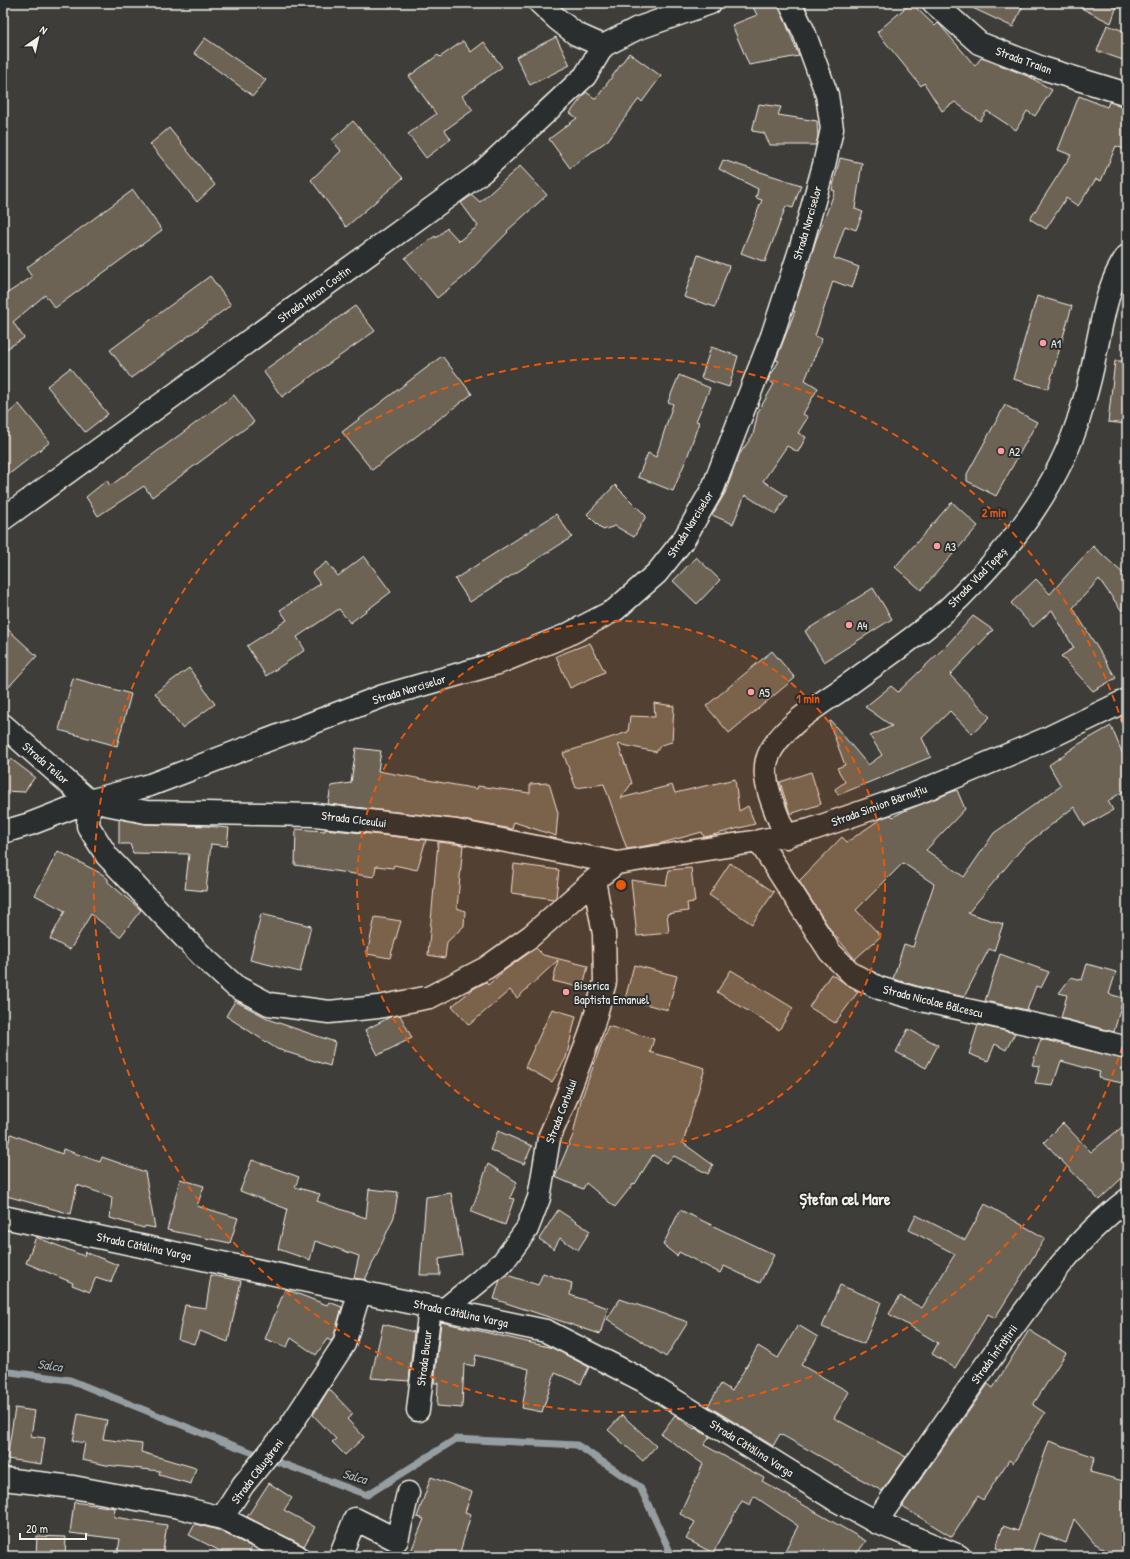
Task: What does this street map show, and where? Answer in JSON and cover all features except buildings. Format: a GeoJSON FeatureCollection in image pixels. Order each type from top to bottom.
{"type":"FeatureCollection","features":[{"type":"Feature","properties":{"kind":"street"},"geometry":{"type":"LineString","coordinates":[[540,3],[576,34],[603,46],[636,29],[710,3]]}},
{"type":"Feature","properties":{"kind":"street","name":"Strada Narciselor"},"geometry":{"type":"LineString","coordinates":[[3,832],[30,824],[89,801],[150,785],[384,696],[498,663],[567,634],[614,610],[658,573],[684,539],[713,488],[772,336],[801,247],[824,165],[832,129],[827,96],[804,32],[790,3]]}},
{"type":"Feature","properties":{"kind":"street","name":"Strada Traian"},"geometry":{"type":"LineString","coordinates":[[934,3],[979,43],[1042,68],[1127,94]]}},
{"type":"Feature","properties":{"kind":"street","name":"Strada Miron Costin"},"geometry":{"type":"LineString","coordinates":[[3,520],[482,172],[585,76],[603,46]]}},
{"type":"Feature","properties":{"kind":"street","name":"Strada Vlad Țepeș"},"geometry":{"type":"LineString","coordinates":[[786,837],[776,812],[767,782],[765,773],[768,757],[781,738],[800,718],[926,628],[972,586],[1024,524],[1051,482],[1071,441],[1089,380],[1113,283],[1127,256]]}},
{"type":"Feature","properties":{"kind":"street","name":"Strada Simion Bărnuțiu"},"geometry":{"type":"LineString","coordinates":[[617,863],[786,837],[917,793],[1048,738],[1127,700]]}},
{"type":"Feature","properties":{"kind":"street","name":"Strada Teilor"},"geometry":{"type":"LineString","coordinates":[[3,724],[89,801]]}},
{"type":"Feature","properties":{"kind":"street"},"geometry":{"type":"LineString","coordinates":[[89,801],[88,826],[107,856],[201,955],[235,986],[269,1004],[329,1012],[378,1007],[430,997],[486,968],[531,936],[594,880],[617,863]]}},
{"type":"Feature","properties":{"kind":"street","name":"Strada Ciceului"},"geometry":{"type":"LineString","coordinates":[[89,801],[146,812],[315,815],[456,831],[617,863]]}},
{"type":"Feature","properties":{"kind":"street","name":"Strada Nicolae Bălcescu"},"geometry":{"type":"LineString","coordinates":[[759,842],[830,952],[852,974],[879,988],[921,1000],[1054,1029],[1127,1048]]}},
{"type":"Feature","properties":{"kind":"street","name":"Strada Corbului"},"geometry":{"type":"LineString","coordinates":[[437,1308],[503,1262],[527,1229],[539,1198],[549,1138],[590,1035],[605,982],[604,934],[594,880]]}},
{"type":"Feature","properties":{"kind":"street","name":"Strada Înfrățirii"},"geometry":{"type":"LineString","coordinates":[[876,1522],[935,1435],[1038,1294],[1094,1229],[1127,1200]]}},
{"type":"Feature","properties":{"kind":"street","name":"Strada Cătălina Varga"},"geometry":{"type":"LineString","coordinates":[[3,1217],[546,1331],[642,1380],[834,1499],[876,1522],[959,1556]]}},
{"type":"Feature","properties":{"kind":"street","name":"Strada Călugăreni"},"geometry":{"type":"LineString","coordinates":[[222,1518],[243,1485],[287,1431],[344,1344],[360,1291]]}},
{"type":"Feature","properties":{"kind":"street","name":"Strada Bucur"},"geometry":{"type":"LineString","coordinates":[[418,1410],[437,1308]]}},
{"type":"Feature","properties":{"kind":"street"},"geometry":{"type":"LineString","coordinates":[[3,1479],[73,1487],[180,1507],[222,1518],[286,1554]]}},
{"type":"Feature","properties":{"kind":"street"},"geometry":{"type":"LineString","coordinates":[[340,1556],[355,1519],[397,1540],[408,1493]]}},
{"type":"Feature","properties":{"kind":"waterway","name":"Salca"},"geometry":{"type":"LineString","coordinates":[[3,1371],[70,1380],[224,1442],[367,1495],[456,1439],[577,1445],[640,1487],[672,1556]]}},
{"type":"Feature","properties":{"kind":"place","name":"A1"},"geometry":{"type":"Point","coordinates":[1043,343]}},
{"type":"Feature","properties":{"kind":"place","name":"A2"},"geometry":{"type":"Point","coordinates":[1001,451]}},
{"type":"Feature","properties":{"kind":"place","name":"A3"},"geometry":{"type":"Point","coordinates":[937,546]}},
{"type":"Feature","properties":{"kind":"place","name":"A4"},"geometry":{"type":"Point","coordinates":[849,625]}},
{"type":"Feature","properties":{"kind":"place","name":"A5"},"geometry":{"type":"Point","coordinates":[751,692]}},
{"type":"Feature","properties":{"kind":"place","name":"Biserica Baptista Emanuel"},"geometry":{"type":"Point","coordinates":[566,992]}},
{"type":"Feature","properties":{"kind":"district","name":"Ștefan cel Mare"},"geometry":{"type":"Point","coordinates":[845,1199]}}]}
